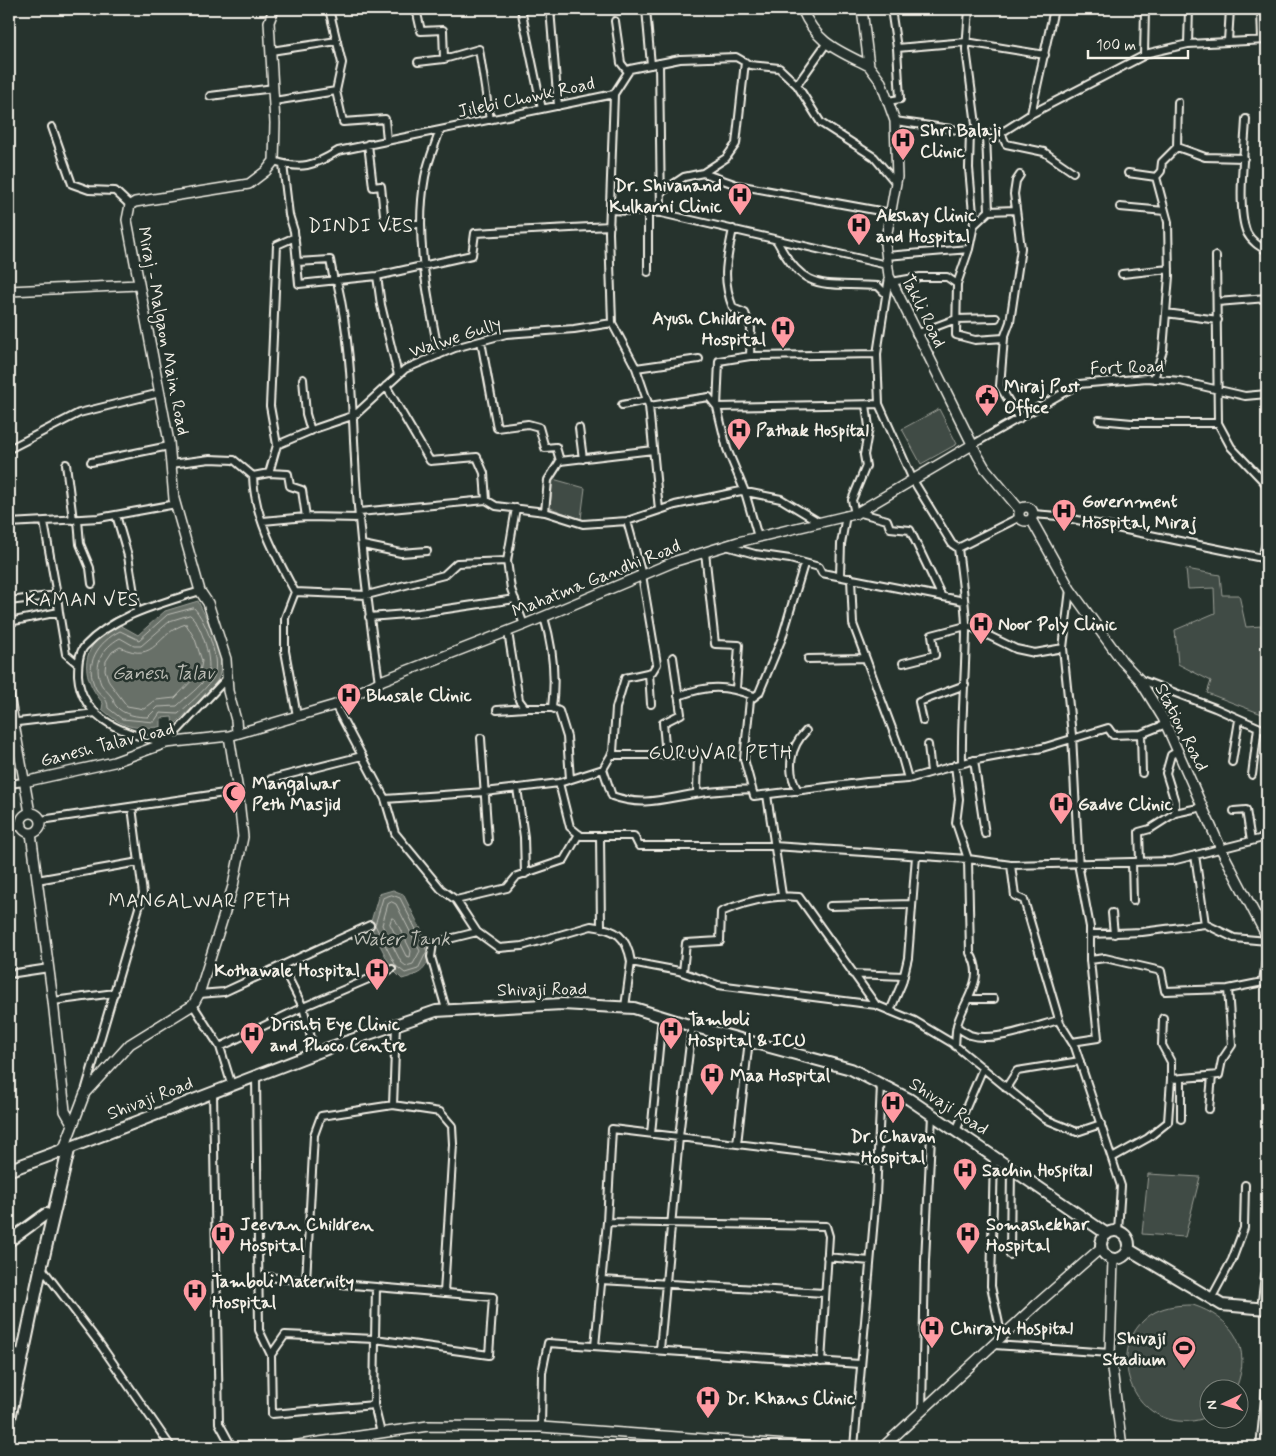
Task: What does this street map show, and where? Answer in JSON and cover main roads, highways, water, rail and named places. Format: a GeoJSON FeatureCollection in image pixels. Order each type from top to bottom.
{"type":"FeatureCollection","features":[{"type":"Feature","properties":{"kind":"highway"},"geometry":{"type":"LineString","coordinates":[[9,1170],[66,1150]]}},
{"type":"Feature","properties":{"kind":"highway"},"geometry":{"type":"LineString","coordinates":[[9,1381],[46,1214],[66,1150]]}},
{"type":"Feature","properties":{"kind":"highway"},"geometry":{"type":"LineString","coordinates":[[9,1421],[66,1150]]}},
{"type":"Feature","properties":{"kind":"main road"},"geometry":{"type":"LineString","coordinates":[[802,9],[806,18],[826,44],[869,66]]}},
{"type":"Feature","properties":{"kind":"main road","name":"Takli Road"},"geometry":{"type":"LineString","coordinates":[[862,9],[869,66],[881,82],[895,121],[896,183],[885,244],[890,279],[985,468],[1025,521],[1032,517]]}},
{"type":"Feature","properties":{"kind":"main road","name":"Miraj - Malgaon Main Road"},"geometry":{"type":"LineString","coordinates":[[73,1125],[85,1093],[130,1044],[193,1005],[199,994],[233,886],[243,837],[226,659],[208,603],[200,591],[176,504],[160,393],[127,220],[130,205],[135,202],[249,184],[266,172],[274,161],[274,88],[268,22],[272,11]]}},
{"type":"Feature","properties":{"kind":"main road"},"geometry":{"type":"LineString","coordinates":[[9,291],[138,285]]}},
{"type":"Feature","properties":{"kind":"main road","name":"Mahatma Gandhi Road"},"geometry":{"type":"LineString","coordinates":[[233,734],[335,705],[379,682],[508,632],[642,575],[705,552],[726,545],[853,514],[972,445]]}},
{"type":"Feature","properties":{"kind":"main road","name":"Station Road"},"geometry":{"type":"LineString","coordinates":[[1032,517],[1070,589],[1122,661],[1139,679],[1166,724],[1221,849],[1267,939]]}},
{"type":"Feature","properties":{"kind":"main road"},"geometry":{"type":"LineString","coordinates":[[9,701],[11,723],[30,813]]}},
{"type":"Feature","properties":{"kind":"main road","name":"Ganesh Talav Road"},"geometry":{"type":"LineString","coordinates":[[24,782],[114,762],[166,743],[233,734]]}},
{"type":"Feature","properties":{"kind":"main road"},"geometry":{"type":"LineString","coordinates":[[30,813],[36,814],[41,820],[40,828],[31,833],[25,830],[22,825],[23,818],[30,813]]}},
{"type":"Feature","properties":{"kind":"main road"},"geometry":{"type":"LineString","coordinates":[[9,826],[22,825]]}},
{"type":"Feature","properties":{"kind":"main road"},"geometry":{"type":"LineString","coordinates":[[31,833],[65,1111],[73,1125],[66,1150]]}},
{"type":"Feature","properties":{"kind":"main road","name":"Shivaji Road"},"geometry":{"type":"LineString","coordinates":[[66,1150],[315,1053],[446,1009],[562,1004],[625,1007],[850,1069],[909,1099],[994,1155],[1107,1234]]}},
{"type":"Feature","properties":{"kind":"main road"},"geometry":{"type":"LineString","coordinates":[[9,1242],[46,1214]]}},
{"type":"Feature","properties":{"kind":"main road"},"geometry":{"type":"LineString","coordinates":[[1118,1232],[1127,1238],[1128,1249],[1124,1255],[1113,1258],[1105,1254],[1102,1247],[1103,1240],[1107,1234],[1118,1232]]}},
{"type":"Feature","properties":{"kind":"main road"},"geometry":{"type":"LineString","coordinates":[[883,1447],[1102,1247]]}},
{"type":"Feature","properties":{"kind":"main road"},"geometry":{"type":"LineString","coordinates":[[1128,1249],[1222,1305],[1264,1309]]}},
{"type":"Feature","properties":{"kind":"main road"},"geometry":{"type":"LineString","coordinates":[[1113,1258],[1110,1353],[1122,1447]]}},
{"type":"Feature","properties":{"kind":"main road"},"geometry":{"type":"LineString","coordinates":[[285,1447],[428,1426],[541,1427],[815,1447]]}},
{"type":"Feature","properties":{"kind":"water","name":"Ganesh Talav"},"geometry":{"type":"Polygon","coordinates":[[[198,601],[216,640],[221,661],[220,672],[214,686],[173,726],[172,717],[161,718],[161,727],[143,728],[123,724],[109,715],[102,709],[103,703],[97,696],[89,679],[87,662],[93,645],[102,635],[120,625],[138,635],[165,611],[198,601]]]}},
{"type":"Feature","properties":{"kind":"water","name":"Water Tank"},"geometry":{"type":"Polygon","coordinates":[[[393,890],[403,894],[432,951],[425,967],[419,973],[402,979],[392,969],[370,925],[379,894],[393,890]]]}},
{"type":"Feature","properties":{"kind":"place","name":"Shri Balaji Clinic"},"geometry":{"type":"Point","coordinates":[903,161]}},
{"type":"Feature","properties":{"kind":"place","name":"Dr. Shivanand Kulkarni Clinic"},"geometry":{"type":"Point","coordinates":[740,216]}},
{"type":"Feature","properties":{"kind":"place","name":"Akshay Clinic and Hospital"},"geometry":{"type":"Point","coordinates":[859,246]}},
{"type":"Feature","properties":{"kind":"place","name":"Ayush Children Hospital"},"geometry":{"type":"Point","coordinates":[783,349]}},
{"type":"Feature","properties":{"kind":"place","name":"Miraj Post Office"},"geometry":{"type":"Point","coordinates":[987,417]}},
{"type":"Feature","properties":{"kind":"place","name":"Pathak Hospital"},"geometry":{"type":"Point","coordinates":[739,451]}},
{"type":"Feature","properties":{"kind":"place","name":"Government Hospital, Miraj"},"geometry":{"type":"Point","coordinates":[1064,532]}},
{"type":"Feature","properties":{"kind":"place","name":"Noor Poly Clinic"},"geometry":{"type":"Point","coordinates":[981,645]}},
{"type":"Feature","properties":{"kind":"place","name":"Bhosale Clinic"},"geometry":{"type":"Point","coordinates":[349,716]}},
{"type":"Feature","properties":{"kind":"place","name":"Mangalwar Peth Masjid"},"geometry":{"type":"Point","coordinates":[234,814]}},
{"type":"Feature","properties":{"kind":"place","name":"Gadve Clinic"},"geometry":{"type":"Point","coordinates":[1061,825]}},
{"type":"Feature","properties":{"kind":"place","name":"Kothawale Hospital"},"geometry":{"type":"Point","coordinates":[377,991]}},
{"type":"Feature","properties":{"kind":"place","name":"Tamboli Hospital & ICU"},"geometry":{"type":"Point","coordinates":[671,1050]}},
{"type":"Feature","properties":{"kind":"place","name":"Drishti Eye Clinic and Phoco Centre"},"geometry":{"type":"Point","coordinates":[252,1055]}},
{"type":"Feature","properties":{"kind":"place","name":"Maa Hospital"},"geometry":{"type":"Point","coordinates":[712,1096]}},
{"type":"Feature","properties":{"kind":"place","name":"Dr. Chavan Hospital"},"geometry":{"type":"Point","coordinates":[893,1124]}},
{"type":"Feature","properties":{"kind":"place","name":"Sachin Hospital"},"geometry":{"type":"Point","coordinates":[965,1191]}},
{"type":"Feature","properties":{"kind":"place","name":"Jeevan Children Hospital"},"geometry":{"type":"Point","coordinates":[223,1255]}},
{"type":"Feature","properties":{"kind":"place","name":"Somashekhar Hospital"},"geometry":{"type":"Point","coordinates":[968,1255]}},
{"type":"Feature","properties":{"kind":"place","name":"Tamboli Maternity Hospital"},"geometry":{"type":"Point","coordinates":[195,1312]}},
{"type":"Feature","properties":{"kind":"place","name":"Chirayu Hospital"},"geometry":{"type":"Point","coordinates":[932,1349]}},
{"type":"Feature","properties":{"kind":"place","name":"Shivaji Stadium"},"geometry":{"type":"Point","coordinates":[1184,1369]}},
{"type":"Feature","properties":{"kind":"place","name":"Dr. Khans Clinic"},"geometry":{"type":"Point","coordinates":[708,1419]}},
{"type":"Feature","properties":{"kind":"district","name":"DINDI VES"},"geometry":{"type":"Point","coordinates":[361,225]}},
{"type":"Feature","properties":{"kind":"district","name":"KAMAN VES"},"geometry":{"type":"Point","coordinates":[82,599]}},
{"type":"Feature","properties":{"kind":"district","name":"GURUVAR PETH"},"geometry":{"type":"Point","coordinates":[721,752]}},
{"type":"Feature","properties":{"kind":"district","name":"MANGALWAR PETH"},"geometry":{"type":"Point","coordinates":[200,900]}}]}
